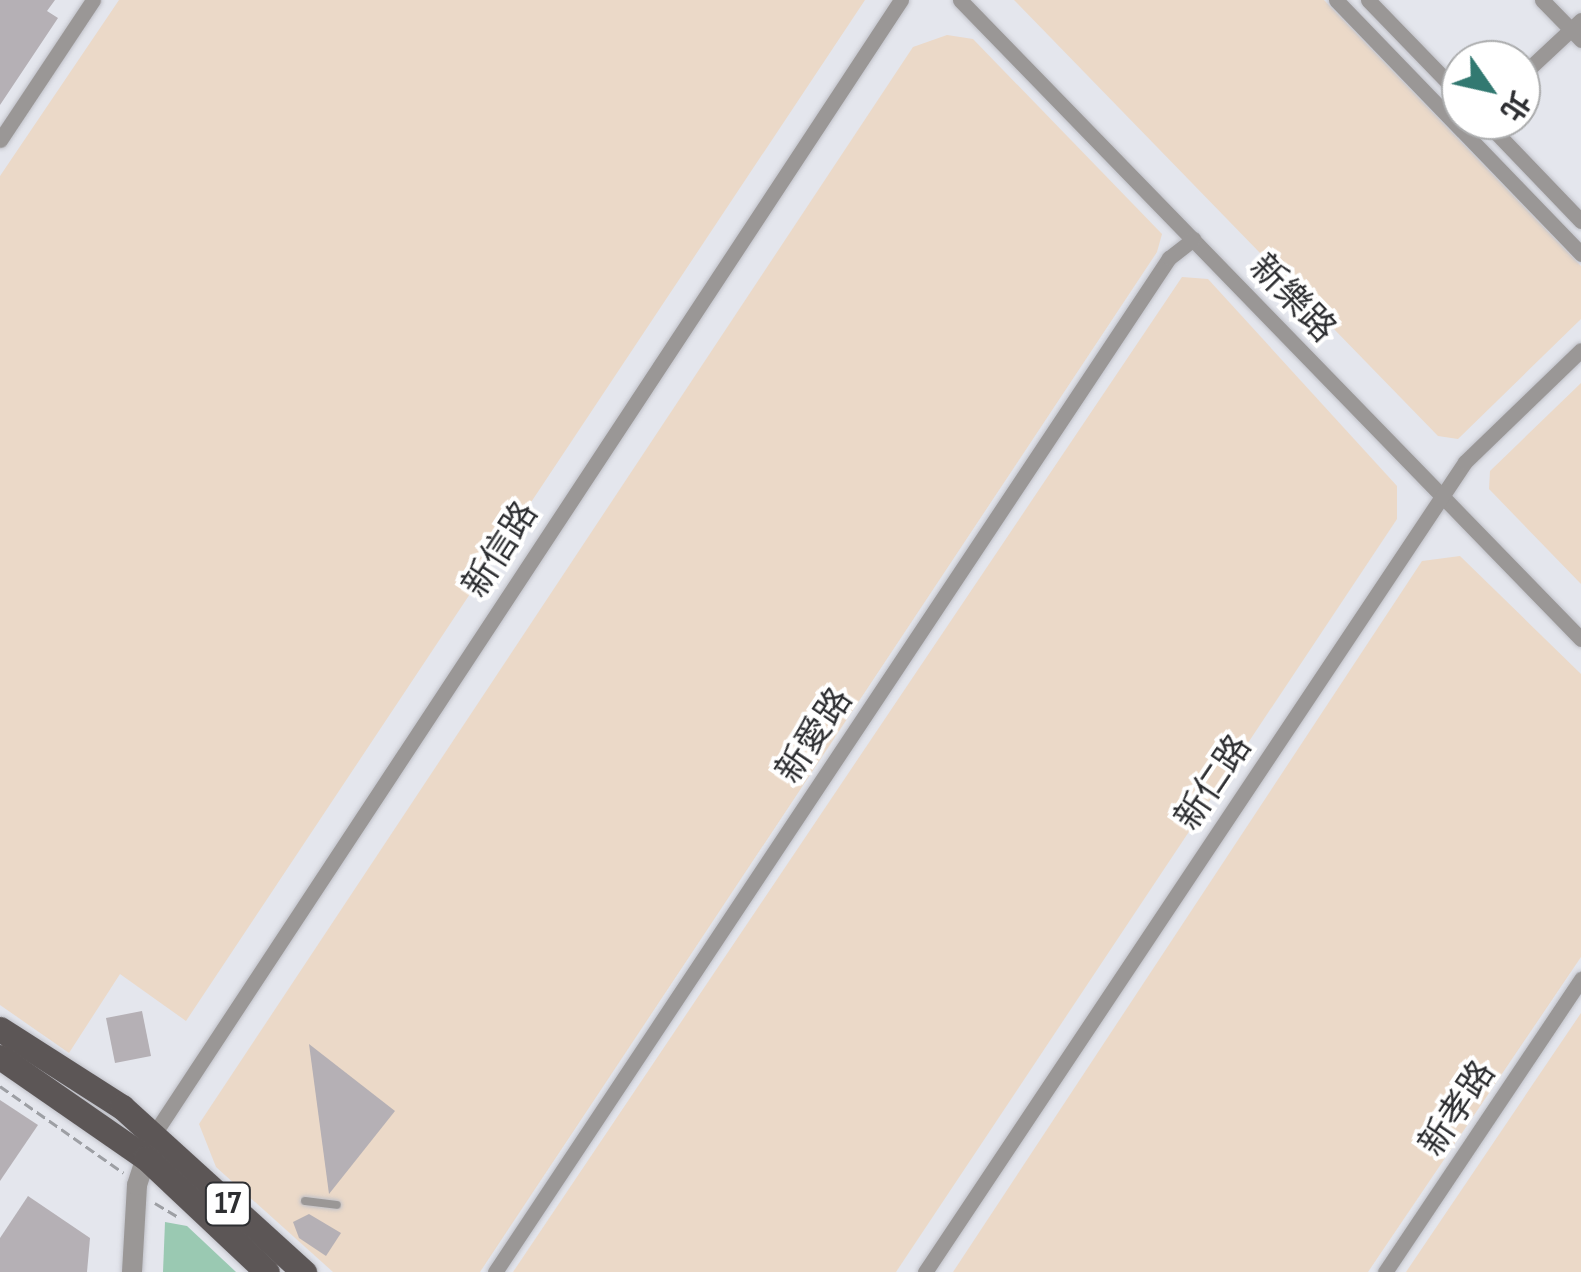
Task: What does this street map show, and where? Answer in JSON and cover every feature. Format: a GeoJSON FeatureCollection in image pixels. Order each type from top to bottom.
{"type":"FeatureCollection","features":[{"type":"Feature","properties":{"kind":"main road","name":"17"},"geometry":{"type":"LineString","coordinates":[[0,1029],[304,1272]]}},
{"type":"Feature","properties":{"kind":"main road","name":"17"},"geometry":{"type":"LineString","coordinates":[[0,1057],[150,1146],[267,1272]]}},
{"type":"Feature","properties":{"kind":"street"},"geometry":{"type":"LineString","coordinates":[[0,140],[94,0]]}},
{"type":"Feature","properties":{"kind":"street","name":"新信路"},"geometry":{"type":"LineString","coordinates":[[150,1146],[901,0]]}},
{"type":"Feature","properties":{"kind":"street","name":"新樂路"},"geometry":{"type":"LineString","coordinates":[[960,0],[1581,639]]}},
{"type":"Feature","properties":{"kind":"street"},"geometry":{"type":"LineString","coordinates":[[1336,0],[1441,99]]}},
{"type":"Feature","properties":{"kind":"street"},"geometry":{"type":"LineString","coordinates":[[1368,0],[1441,75]]}},
{"type":"Feature","properties":{"kind":"street"},"geometry":{"type":"LineString","coordinates":[[1541,60],[1578,30],[1542,0]]}},
{"type":"Feature","properties":{"kind":"street"},"geometry":{"type":"LineString","coordinates":[[1481,140],[1581,254]]}},
{"type":"Feature","properties":{"kind":"street"},"geometry":{"type":"LineString","coordinates":[[1503,140],[1581,221]]}},
{"type":"Feature","properties":{"kind":"street","name":"新愛路"},"geometry":{"type":"LineString","coordinates":[[495,1272],[1169,258],[1193,239]]}},
{"type":"Feature","properties":{"kind":"street","name":"新仁路"},"geometry":{"type":"LineString","coordinates":[[925,1272],[1464,462],[1581,350]]}},
{"type":"Feature","properties":{"kind":"street","name":"新孝路"},"geometry":{"type":"LineString","coordinates":[[1385,1272],[1581,978]]}},
{"type":"Feature","properties":{"kind":"street"},"geometry":{"type":"LineString","coordinates":[[132,1272],[150,1146]]}},
{"type":"Feature","properties":{"kind":"lane"},"geometry":{"type":"LineString","coordinates":[[306,1201],[337,1204]]}},
{"type":"Feature","properties":{"kind":"path"},"geometry":{"type":"LineString","coordinates":[[0,1086],[117,1166]]}},
{"type":"Feature","properties":{"kind":"shaded area"},"geometry":{"type":"Polygon","coordinates":[[[119,0],[865,0],[186,1021],[120,974],[69,1053],[0,1005],[0,176],[119,0]]]}},
{"type":"Feature","properties":{"kind":"shaded area"},"geometry":{"type":"Polygon","coordinates":[[[1014,0],[1324,0],[1441,121],[1441,140],[1459,140],[1581,266],[1581,319],[1458,439],[1438,436],[1014,0]]]}},
{"type":"Feature","properties":{"kind":"shaded area"},"geometry":{"type":"Polygon","coordinates":[[[947,35],[973,39],[1162,234],[1157,252],[480,1272],[333,1272],[216,1167],[199,1124],[913,47],[947,35]]]}},
{"type":"Feature","properties":{"kind":"shaded area"},"geometry":{"type":"Polygon","coordinates":[[[1182,277],[1208,279],[1397,486],[1397,519],[896,1272],[513,1272],[1182,277]]]}},
{"type":"Feature","properties":{"kind":"shaded area"},"geometry":{"type":"Polygon","coordinates":[[[1581,383],[1581,584],[1489,489],[1490,471],[1581,383]]]}},
{"type":"Feature","properties":{"kind":"shaded area"},"geometry":{"type":"Polygon","coordinates":[[[1460,556],[1581,674],[1581,957],[1368,1272],[953,1272],[1422,561],[1460,556]]]}},
{"type":"Feature","properties":{"kind":"shaded area"},"geometry":{"type":"Polygon","coordinates":[[[1581,1013],[1581,1272],[1406,1272],[1581,1013]]]}},
{"type":"Feature","properties":{"kind":"green space"},"geometry":{"type":"Polygon","coordinates":[[[165,1222],[187,1226],[236,1272],[163,1272],[165,1222]]]}},
{"type":"Feature","properties":{"kind":"building"},"geometry":{"type":"Polygon","coordinates":[[[0,0],[55,0],[47,11],[58,18],[0,105],[0,0]]]}},
{"type":"Feature","properties":{"kind":"building"},"geometry":{"type":"Polygon","coordinates":[[[142,1011],[151,1056],[115,1063],[106,1018],[142,1011]]]}},
{"type":"Feature","properties":{"kind":"building"},"geometry":{"type":"Polygon","coordinates":[[[309,1044],[395,1111],[329,1194],[309,1044]]]}},
{"type":"Feature","properties":{"kind":"building"},"geometry":{"type":"Polygon","coordinates":[[[0,1100],[38,1125],[0,1181],[0,1100]]]}},
{"type":"Feature","properties":{"kind":"building"},"geometry":{"type":"Polygon","coordinates":[[[28,1196],[90,1238],[87,1272],[0,1272],[0,1238],[28,1196]]]}},
{"type":"Feature","properties":{"kind":"building"},"geometry":{"type":"Polygon","coordinates":[[[309,1214],[341,1233],[326,1256],[299,1238],[293,1222],[309,1214]]]}}]}
